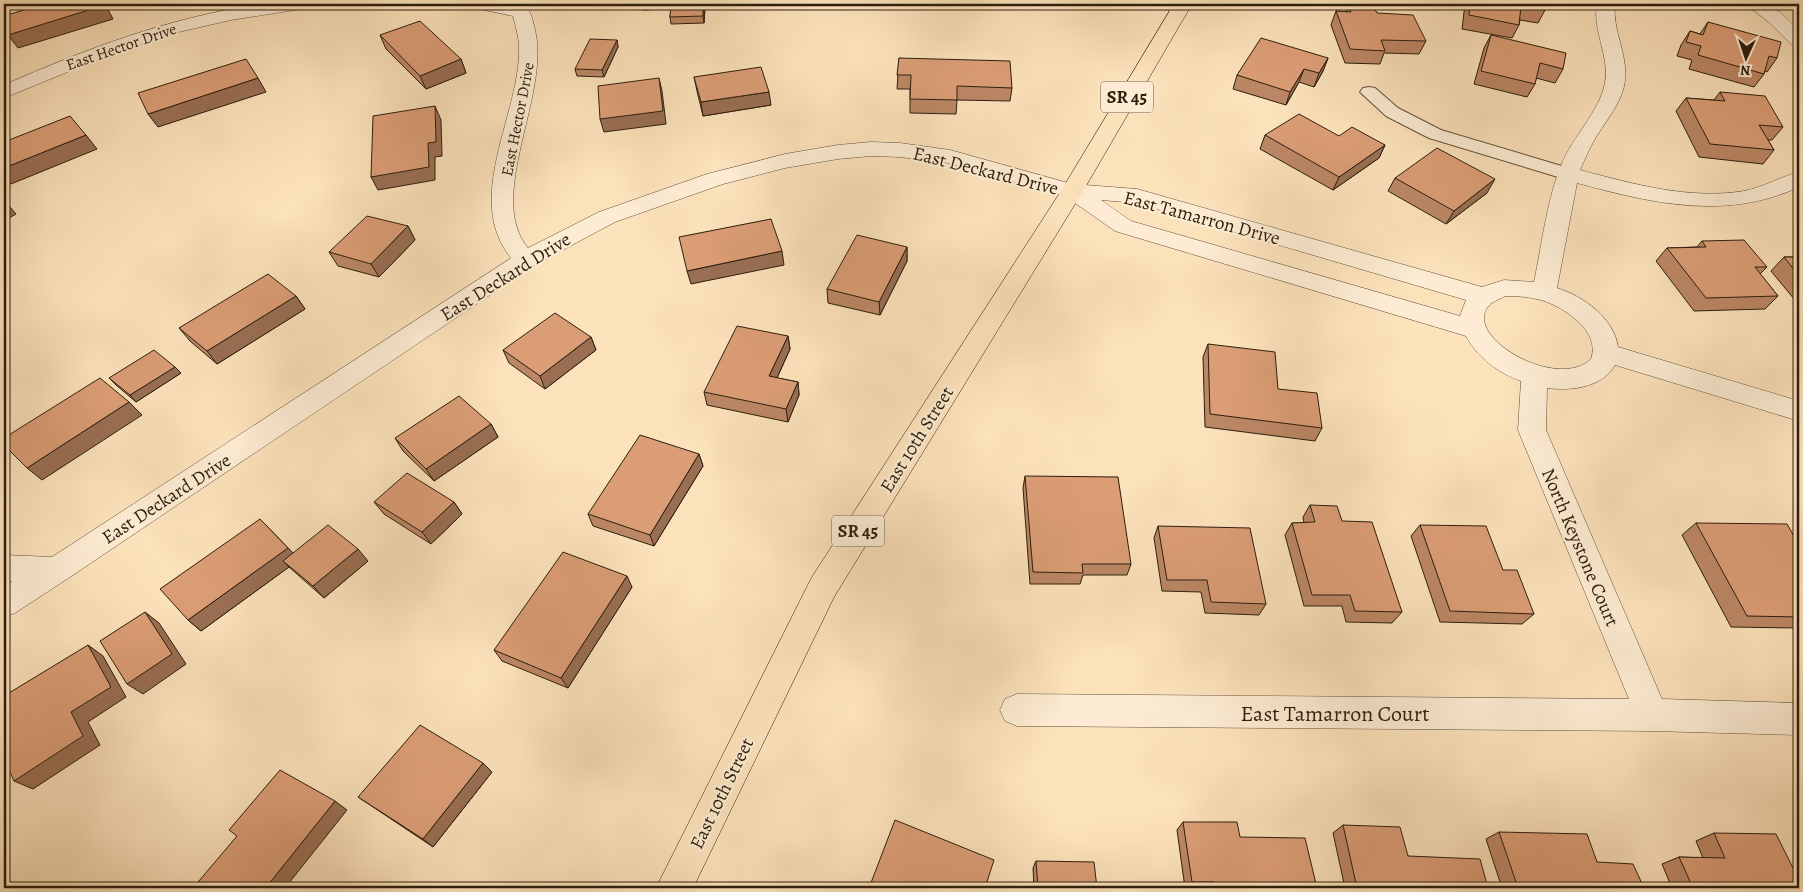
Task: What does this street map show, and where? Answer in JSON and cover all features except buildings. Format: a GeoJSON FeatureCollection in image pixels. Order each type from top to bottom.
{"type":"FeatureCollection","features":[{"type":"Feature","properties":{"kind":"main road","name":"East 10th Street"},"geometry":{"type":"LineString","coordinates":[[674,888],[823,587],[1072,191],[1182,4]]}},
{"type":"Feature","properties":{"kind":"street","name":"East Hector Drive"},"geometry":{"type":"LineString","coordinates":[[4,92],[83,58],[164,30],[214,17],[301,4]]}},
{"type":"Feature","properties":{"kind":"street","name":"East Hector Drive"},"geometry":{"type":"LineString","coordinates":[[481,4],[521,12],[528,41],[528,63],[504,184],[502,216],[508,238],[525,260]]}},
{"type":"Feature","properties":{"kind":"street"},"geometry":{"type":"LineString","coordinates":[[1544,292],[1568,174],[1585,137],[1603,109],[1615,84],[1616,70],[1607,26],[1606,4]]}},
{"type":"Feature","properties":{"kind":"street"},"geometry":{"type":"LineString","coordinates":[[1755,4],[1778,20],[1799,41]]}},
{"type":"Feature","properties":{"kind":"street","name":"East Deckard Drive"},"geometry":{"type":"LineString","coordinates":[[4,603],[525,260],[607,216],[662,196],[785,161],[838,152],[871,149],[924,152],[1072,191]]}},
{"type":"Feature","properties":{"kind":"street"},"geometry":{"type":"LineString","coordinates":[[1568,174],[1659,196],[1709,199],[1738,198],[1769,193],[1799,179]]}},
{"type":"Feature","properties":{"kind":"street","name":"East Tamarron Drive"},"geometry":{"type":"LineString","coordinates":[[1072,191],[1137,196],[1483,296]]}},
{"type":"Feature","properties":{"kind":"street","name":"East Tamarron Drive"},"geometry":{"type":"LineString","coordinates":[[1072,191],[1123,226],[1474,329]]}},
{"type":"Feature","properties":{"kind":"street"},"geometry":{"type":"LineString","coordinates":[[1504,288],[1530,289],[1544,292],[1578,308],[1591,318],[1601,331],[1607,343],[1607,352],[1602,366],[1590,375],[1564,379],[1534,375],[1514,367],[1496,356],[1482,343],[1474,329],[1471,316],[1475,305],[1483,296],[1504,288]]}},
{"type":"Feature","properties":{"kind":"street"},"geometry":{"type":"LineString","coordinates":[[1607,352],[1799,411]]}},
{"type":"Feature","properties":{"kind":"street","name":"North Keystone Court"},"geometry":{"type":"LineString","coordinates":[[1534,375],[1532,430],[1652,715]]}},
{"type":"Feature","properties":{"kind":"street"},"geometry":{"type":"LineString","coordinates":[[4,568],[56,570]]}},
{"type":"Feature","properties":{"kind":"street","name":"East Tamarron Court"},"geometry":{"type":"LineString","coordinates":[[1017,710],[1652,715]]}},
{"type":"Feature","properties":{"kind":"street"},"geometry":{"type":"LineString","coordinates":[[1652,715],[1799,719]]}},
{"type":"Feature","properties":{"kind":"lane"},"geometry":{"type":"LineString","coordinates":[[1369,92],[1392,112],[1435,134],[1568,174]]}}]}
